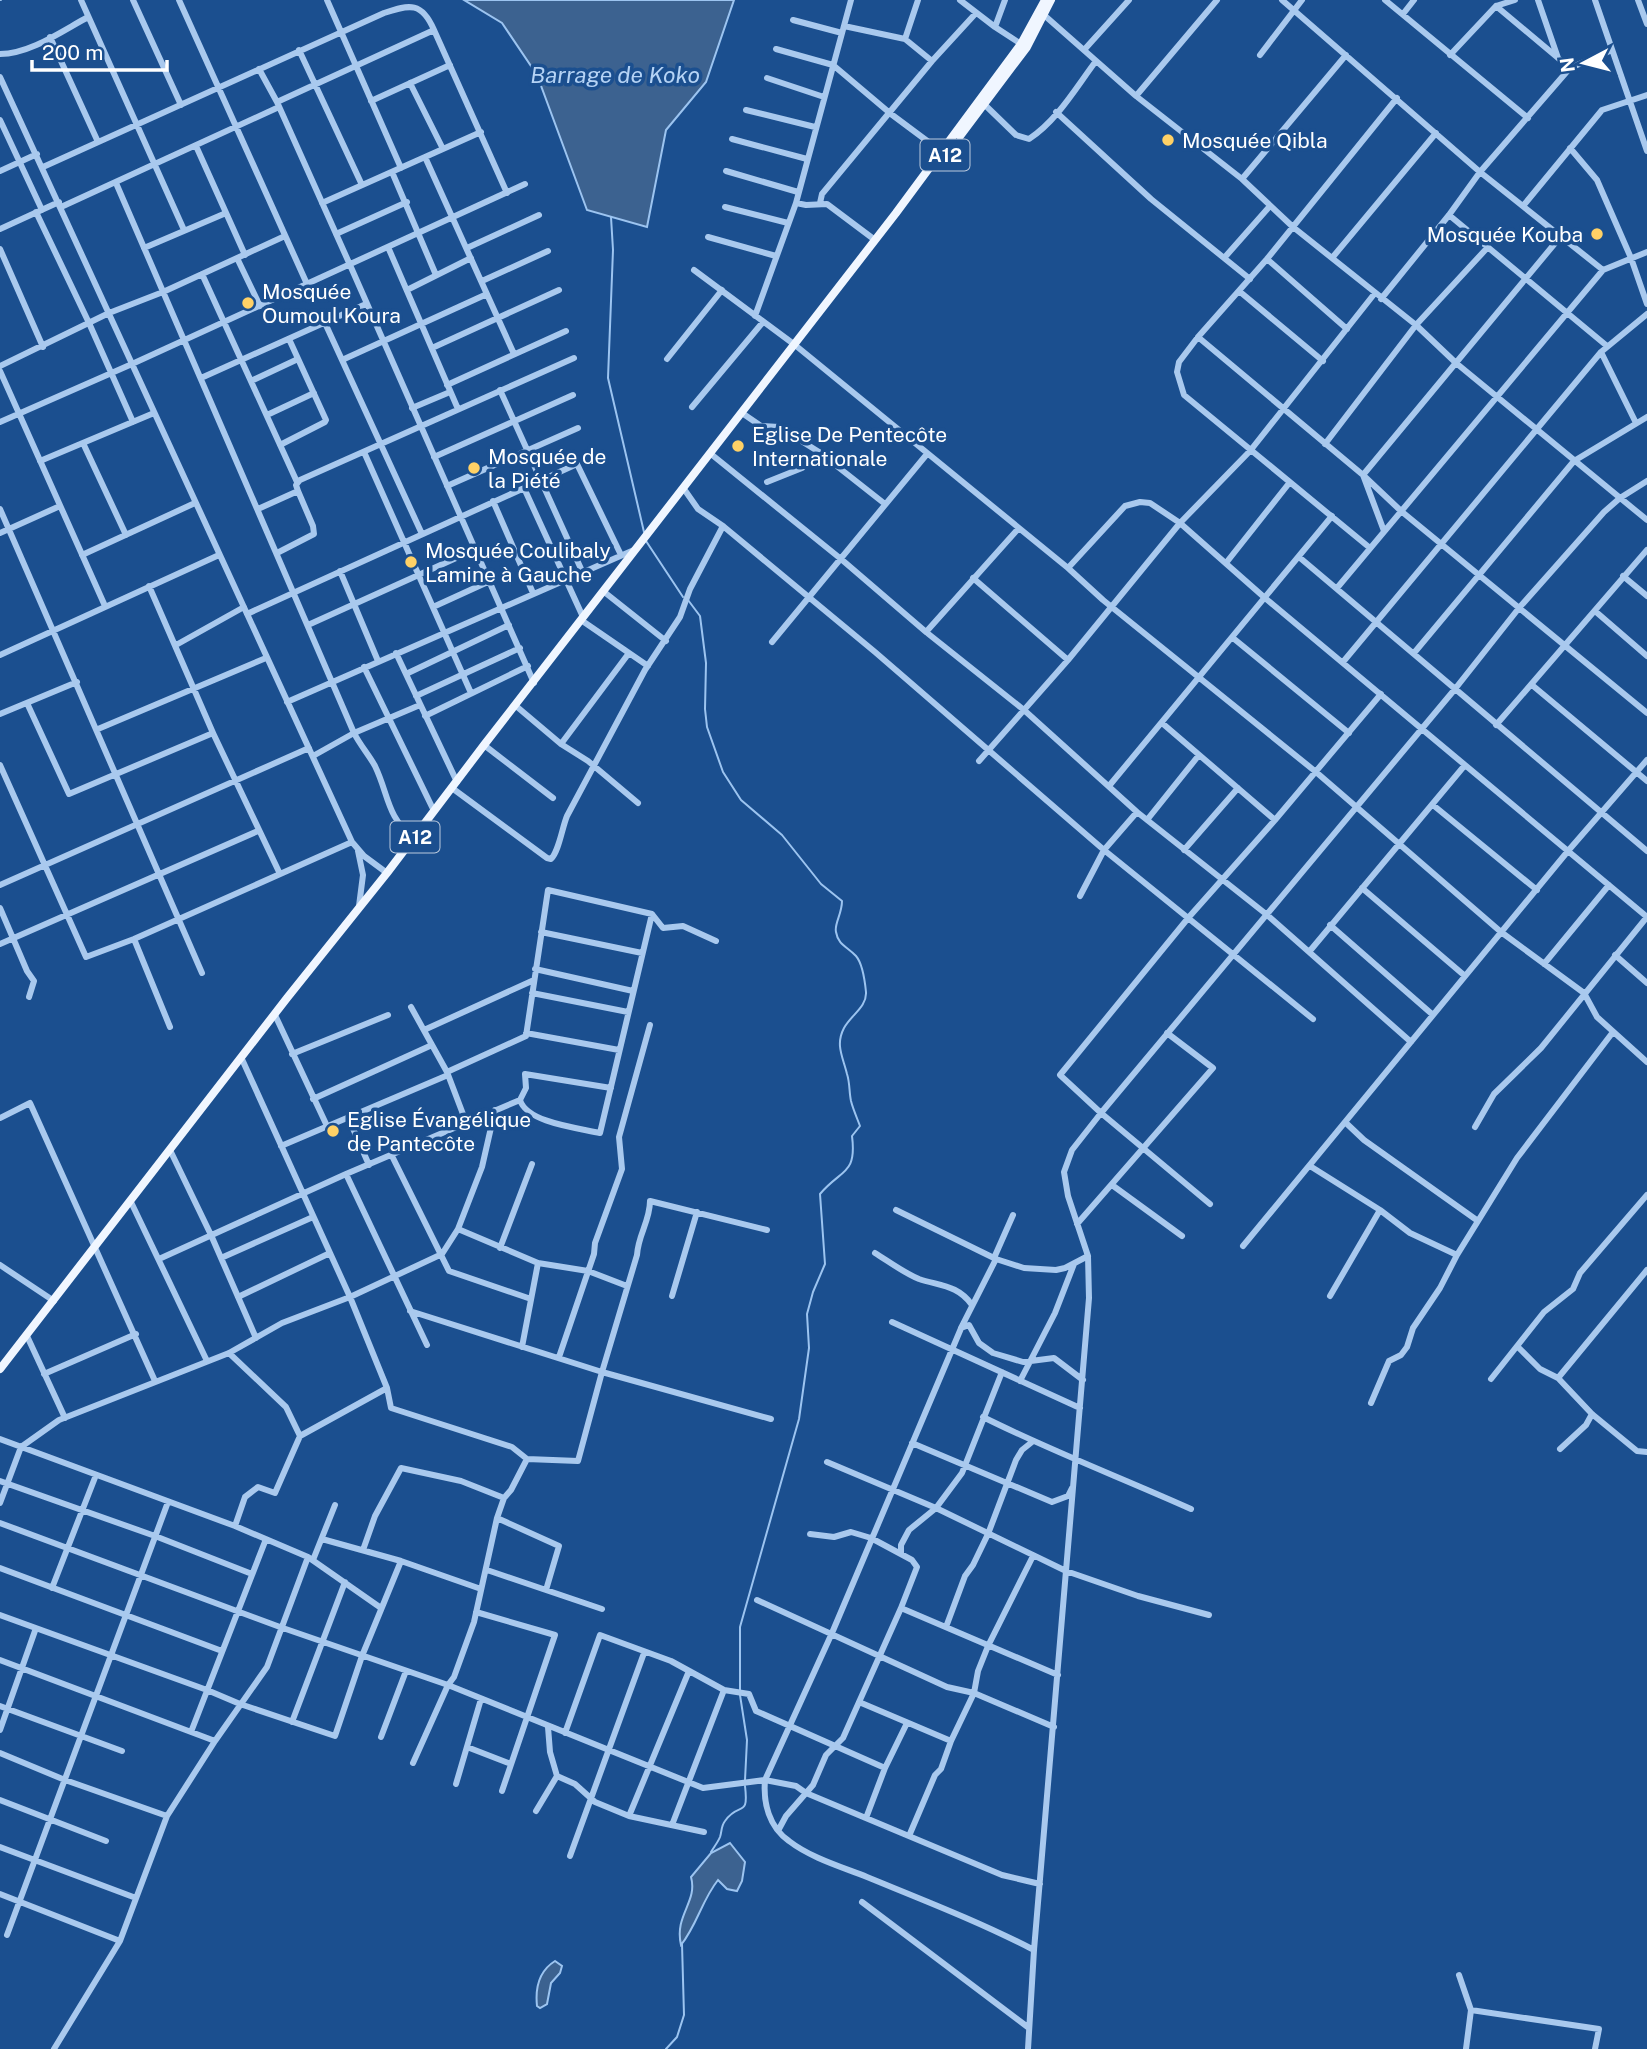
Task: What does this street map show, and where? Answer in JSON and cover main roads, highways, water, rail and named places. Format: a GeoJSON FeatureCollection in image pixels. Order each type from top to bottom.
{"type":"FeatureCollection","features":[{"type":"Feature","properties":{"kind":"main road","name":"A12"},"geometry":{"type":"LineString","coordinates":[[828,303],[875,240],[985,105],[1027,47],[1042,14],[1045,0]]}},
{"type":"Feature","properties":{"kind":"main road","name":"A12"},"geometry":{"type":"LineString","coordinates":[[0,1369],[944,153],[1051,0]]}},
{"type":"Feature","properties":{"kind":"main road","name":"A12"},"geometry":{"type":"LineString","coordinates":[[1042,14],[1057,0]]}},
{"type":"Feature","properties":{"kind":"water","name":"Barrage de Koko"},"geometry":{"type":"Polygon","coordinates":[[[464,0],[734,0],[706,82],[666,130],[647,227],[587,210],[537,75],[502,23],[464,0]]]}},
{"type":"Feature","properties":{"kind":"water"},"geometry":{"type":"Polygon","coordinates":[[[730,1843],[745,1862],[742,1881],[737,1891],[727,1889],[718,1880],[681,1945],[681,1925],[691,1894],[691,1877],[711,1853],[730,1843]]]}},
{"type":"Feature","properties":{"kind":"water"},"geometry":{"type":"Polygon","coordinates":[[[555,1961],[562,1966],[560,1973],[551,1983],[547,2004],[540,2008],[537,2006],[539,1980],[555,1961]]]}},
{"type":"Feature","properties":{"kind":"waterway"},"geometry":{"type":"LineString","coordinates":[[611,217],[613,250],[608,378],[644,532]]}},
{"type":"Feature","properties":{"kind":"waterway"},"geometry":{"type":"LineString","coordinates":[[646,541],[683,597]]}},
{"type":"Feature","properties":{"kind":"waterway"},"geometry":{"type":"LineString","coordinates":[[688,600],[700,616],[706,663],[707,727],[723,772],[741,800],[782,835],[821,884],[842,901],[836,926],[837,936],[858,959],[866,992],[864,1002],[847,1023],[840,1040],[851,1101],[860,1126],[852,1136],[850,1165],[820,1194],[825,1264],[807,1314],[809,1348],[799,1419],[740,1627],[740,1690]]}},
{"type":"Feature","properties":{"kind":"waterway"},"geometry":{"type":"LineString","coordinates":[[740,1695],[747,1740],[745,1780]]}},
{"type":"Feature","properties":{"kind":"waterway"},"geometry":{"type":"LineString","coordinates":[[711,1852],[725,1821],[746,1803],[745,1786]]}},
{"type":"Feature","properties":{"kind":"waterway"},"geometry":{"type":"LineString","coordinates":[[666,2049],[677,2037],[684,2015],[682,1944]]}},
{"type":"Feature","properties":{"kind":"place","name":"Mosquée Qibla"},"geometry":{"type":"Point","coordinates":[1168,140]}},
{"type":"Feature","properties":{"kind":"place","name":"Mosquée Kouba"},"geometry":{"type":"Point","coordinates":[1597,234]}},
{"type":"Feature","properties":{"kind":"place","name":"Mosquée Oumoul Koura"},"geometry":{"type":"Point","coordinates":[248,303]}},
{"type":"Feature","properties":{"kind":"place","name":"Eglise De Pentecôte Internationale"},"geometry":{"type":"Point","coordinates":[738,446]}},
{"type":"Feature","properties":{"kind":"place","name":"Mosquée de la Piété"},"geometry":{"type":"Point","coordinates":[474,468]}},
{"type":"Feature","properties":{"kind":"place","name":"Mosquée Coulibaly Lamine à Gauche"},"geometry":{"type":"Point","coordinates":[411,562]}},
{"type":"Feature","properties":{"kind":"place","name":"Eglise Évangélique de Pantecôte"},"geometry":{"type":"Point","coordinates":[333,1131]}}]}
